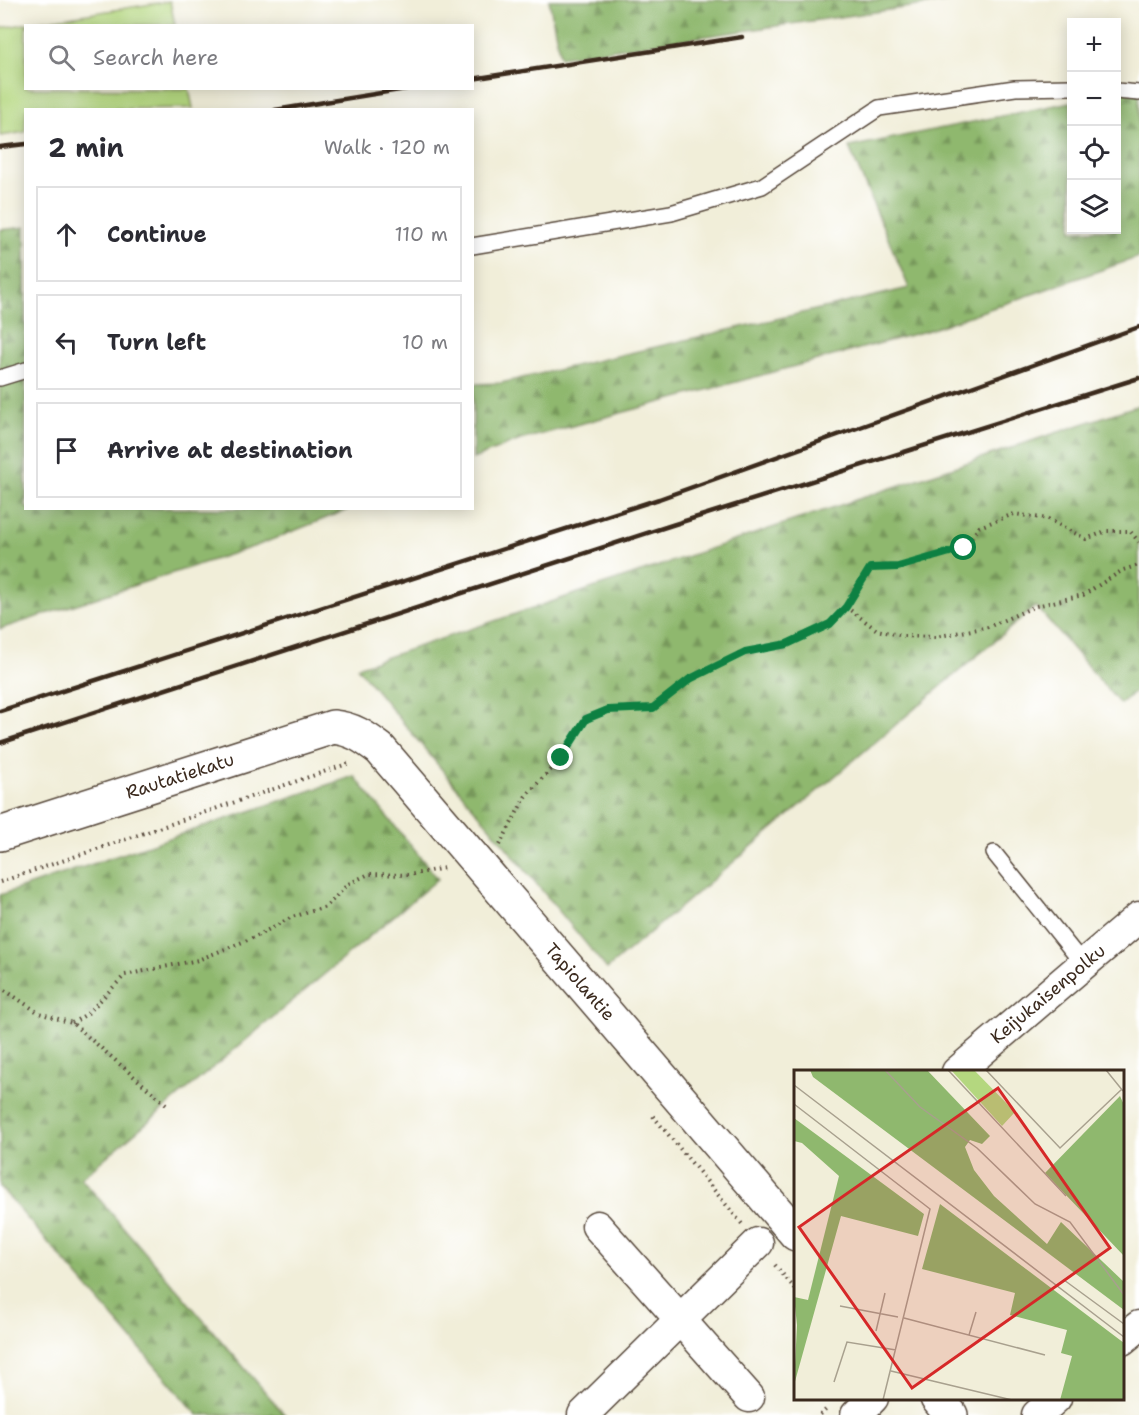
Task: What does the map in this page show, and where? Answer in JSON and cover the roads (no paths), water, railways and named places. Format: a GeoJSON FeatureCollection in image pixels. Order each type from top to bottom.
{"type":"FeatureCollection","features":[{"type":"Feature","properties":{"kind":"street","name":"Rautatiekatu"},"geometry":{"type":"LineString","coordinates":[[0,834],[333,727],[348,729],[360,747]]}},
{"type":"Feature","properties":{"kind":"street","name":"Tapiolantie"},"geometry":{"type":"LineString","coordinates":[[360,747],[380,749],[791,1221]]}},
{"type":"Feature","properties":{"kind":"street","name":"Keijukaisenpolku"},"geometry":{"type":"LineString","coordinates":[[958,1070],[1139,917]]}},
{"type":"Feature","properties":{"kind":"street"},"geometry":{"type":"LineString","coordinates":[[597,1226],[749,1397]]}},
{"type":"Feature","properties":{"kind":"street"},"geometry":{"type":"LineString","coordinates":[[583,1415],[758,1243]]}},
{"type":"Feature","properties":{"kind":"street"},"geometry":{"type":"LineString","coordinates":[[1124,1338],[1139,1326]]}},
{"type":"Feature","properties":{"kind":"street"},"geometry":{"type":"LineString","coordinates":[[856,1415],[871,1400]]}},
{"type":"Feature","properties":{"kind":"street"},"geometry":{"type":"LineString","coordinates":[[939,1400],[951,1415]]}},
{"type":"Feature","properties":{"kind":"street"},"geometry":{"type":"LineString","coordinates":[[1037,1415],[1054,1400]]}},
{"type":"Feature","properties":{"kind":"lane"},"geometry":{"type":"LineString","coordinates":[[474,246],[671,213],[762,186],[879,108],[1014,88],[1067,87]]}},
{"type":"Feature","properties":{"kind":"lane"},"geometry":{"type":"LineString","coordinates":[[1121,91],[1139,93]]}},
{"type":"Feature","properties":{"kind":"lane"},"geometry":{"type":"LineString","coordinates":[[0,378],[24,370]]}},
{"type":"Feature","properties":{"kind":"lane"},"geometry":{"type":"LineString","coordinates":[[994,853],[1083,964]]}},
{"type":"Feature","properties":{"kind":"railway"},"geometry":{"type":"LineString","coordinates":[[474,79],[742,37]]}},
{"type":"Feature","properties":{"kind":"railway"},"geometry":{"type":"LineString","coordinates":[[287,108],[400,90]]}},
{"type":"Feature","properties":{"kind":"railway"},"geometry":{"type":"LineString","coordinates":[[0,147],[24,144]]}},
{"type":"Feature","properties":{"kind":"railway"},"geometry":{"type":"LineString","coordinates":[[0,711],[659,499],[1139,327]]}},
{"type":"Feature","properties":{"kind":"railway"},"geometry":{"type":"LineString","coordinates":[[0,743],[672,525],[1139,378]]}}]}
